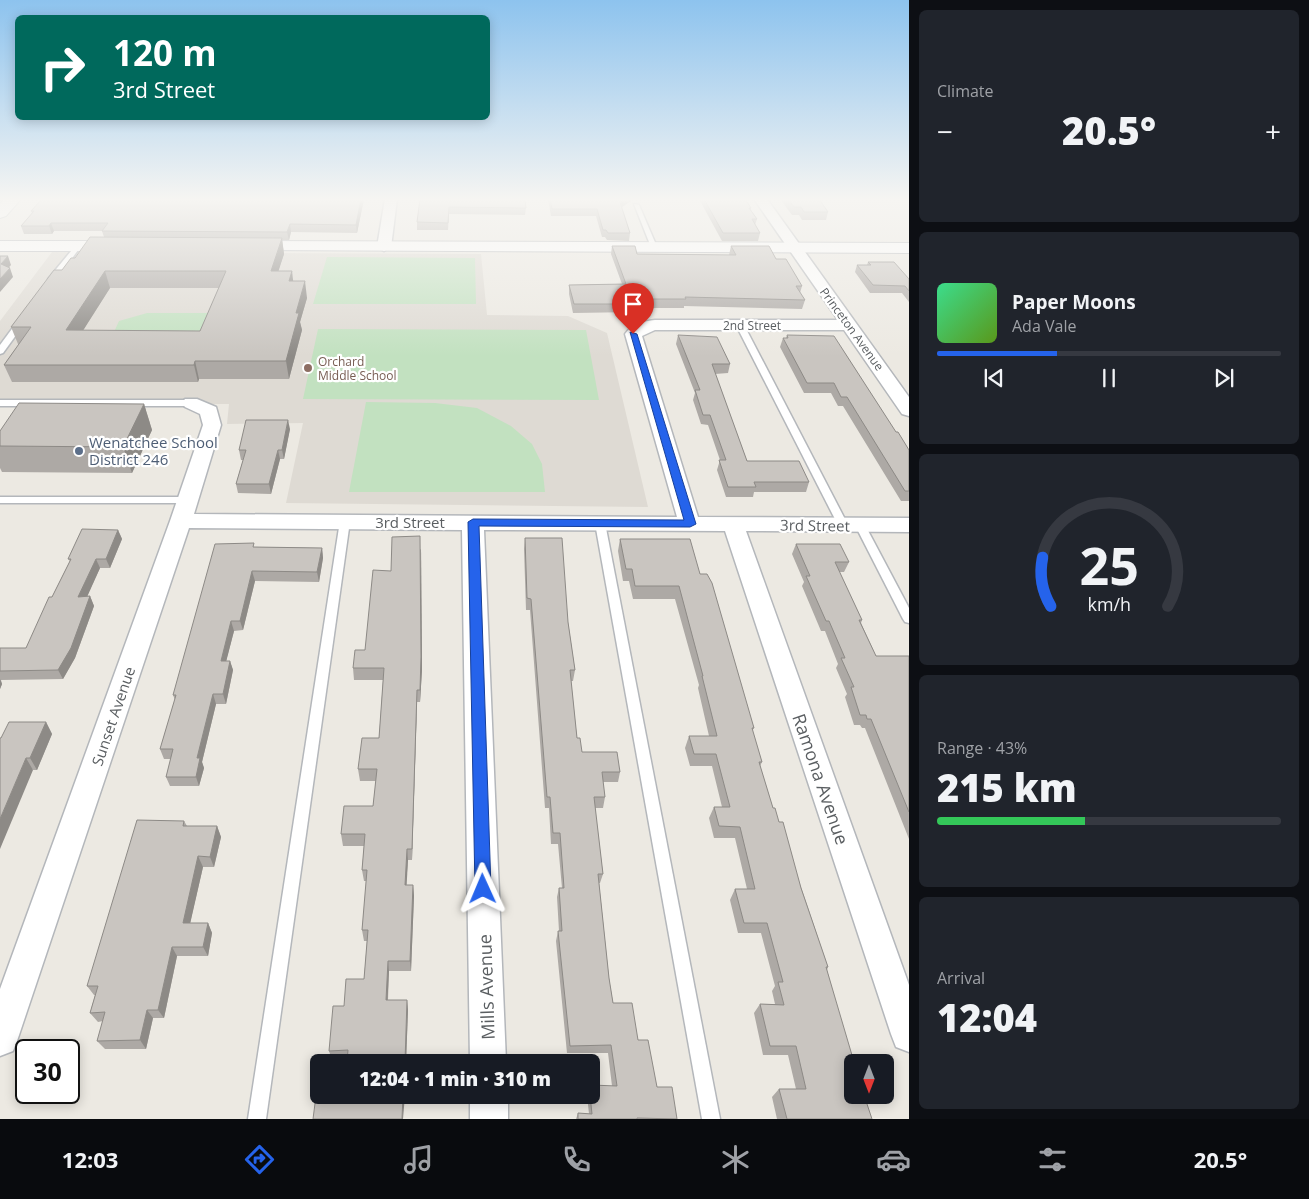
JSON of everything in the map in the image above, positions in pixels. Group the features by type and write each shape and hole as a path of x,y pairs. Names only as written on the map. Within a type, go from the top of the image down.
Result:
{"street":[{"name":"Princeton Avenue","path":"797,251 909,410"},
{"name":"2nd Street","path":"690,524 633,338 636,331 655,325 850,325"},
{"name":"Sunset Avenue","path":"0,1038 185,510 212,425 209,411 191,403"},
{"name":"3rd Street","path":"185,510 346,521 909,525"},
{"name":"Mills Avenue","path":"473,522 488,1054"},
{"name":"Ramona Avenue","path":"732,524 909,1034"},
{"path":"489,1104 490,1119"}],"lane":[{"path":"44,291 74,251"},
{"path":"0,351 28,314"},
{"path":"740,325 851,525 909,619"},
{"path":"0,403 191,403"},
{"path":"0,500 185,510"},
{"path":"257,1119 346,521"},
{"path":"600,523 711,1119"}],"shaded area":[{"name":"Orchard Middle School","path":"52,252 481,254 487,315 568,316 607,333 648,507 286,503 303,423 227,424 229,404 0,404 0,321"}],"green space":[{"path":"327,257 475,258 476,304 313,304"},
{"path":"147,313 211,313 199,341 114,332 119,321"},
{"path":"318,329 586,330 599,400 303,399"},
{"path":"366,402 435,403 477,408 511,426 532,444 542,464 545,492 349,492"}],"building":[{"path":"80,251 278,251 271,271 292,271 289,281 305,281 296,313 299,313 286,361 195,361 194,365 4,365 31,327 11,327 54,270 62,270 71,258 75,258","holes":["105,271 226,271 200,331 66,330"]},
{"path":"614,251 636,251 637,254 736,255 734,251 772,251 776,259 786,259 802,286 796,286 805,300 685,297 686,299 635,299 636,304 574,304 569,285 626,284"},
{"path":"0,256 8,256 1,264 10,268 0,279"},
{"path":"868,262 894,262 909,279 909,291 905,286 873,285 857,265 871,265"},
{"path":"678,335 717,337 730,364 712,364 747,461 799,461 809,482 754,482 756,487 728,487 719,460 726,460 710,415 703,415 695,390 700,390"},
{"path":"787,335 834,336 909,450 909,491 905,491 847,397 841,397 834,383 807,383 783,338 788,338"},
{"path":"19,403 144,404 123,447 0,446 0,431"},
{"path":"246,420 288,420 282,450 278,450 269,484 236,484 246,450 239,450"},
{"path":"82,529 118,530 106,559 96,559 78,597 90,596 71,648 58,670 0,671 0,648 26,648 49,597 52,597 71,559 68,559"},
{"path":"420,536 420,690 417,690 412,849 407,849 405,885 413,885 410,961 388,961 386,1000 407,1000 405,1054 348,1054 348,1050 329,1051 333,1006 344,1006 346,979 364,979 368,930 362,930 367,870 362,870 365,834 341,834 344,806 373,806 377,769 358,769 362,738 379,738 384,668 353,668 355,650 365,650 373,570 391,571 392,537"},
{"path":"525,538 562,538 568,622 575,670 570,670 577,738 580,738 582,752 617,752 620,772 602,772 605,797 594,797 603,874 598,874 613,1003 632,1003 638,1040 648,1040 657,1087 672,1087 677,1119 578,1119 578,1113 592,1114 591,1104 600,1104 600,1085 617,1086 611,1045 570,1046 558,931 562,931 559,888 564,888 560,833 553,833 550,797 547,797 531,599 527,598"},
{"path":"620,539 690,539 700,574 707,574 712,583 754,728 752,728 762,762 759,762 773,808 775,808 779,822 783,822 801,888 828,967 826,967 852,1054 844,1054 844,1104 867,1104 872,1119 787,1119 779,1089 806,1089 796,1046 770,1046 760,1004 784,1005 778,982 783,982 767,923 744,923 735,889 755,889 740,827 719,826 714,807 730,807 716,754 694,754 689,736 717,736 679,586 635,586 632,569 626,569"},
{"path":"254,543 253,547 322,548 317,572 252,571 240,621 231,621 221,661 230,661 223,694 213,694 197,758 200,758 196,777 166,777 173,749 160,749 215,544"},
{"path":"796,544 840,544 849,562 835,562 862,620 859,620 876,656 909,656 909,812 871,719 867,719 866,715 860,715 851,687 854,687 841,658 845,658 806,576 810,576"},
{"path":"9,722 46,722 30,758 26,758 0,819 0,738"},
{"path":"137,820 184,821 183,826 217,826 210,857 198,856 183,923 208,923 203,947 172,947 158,1010 147,1010 140,1040 97,1041 105,1012 90,1013 98,986 87,986"},
{"path":"315,1104 403,1104 402,1119 313,1119"}],"place":[{"name":"Orchard Middle School","path":"308,368"},
{"name":"Wenatchee School District 246","path":"79,451"}],"route":[{"path":"483,889 473,522 690,524 633,334"}]}
